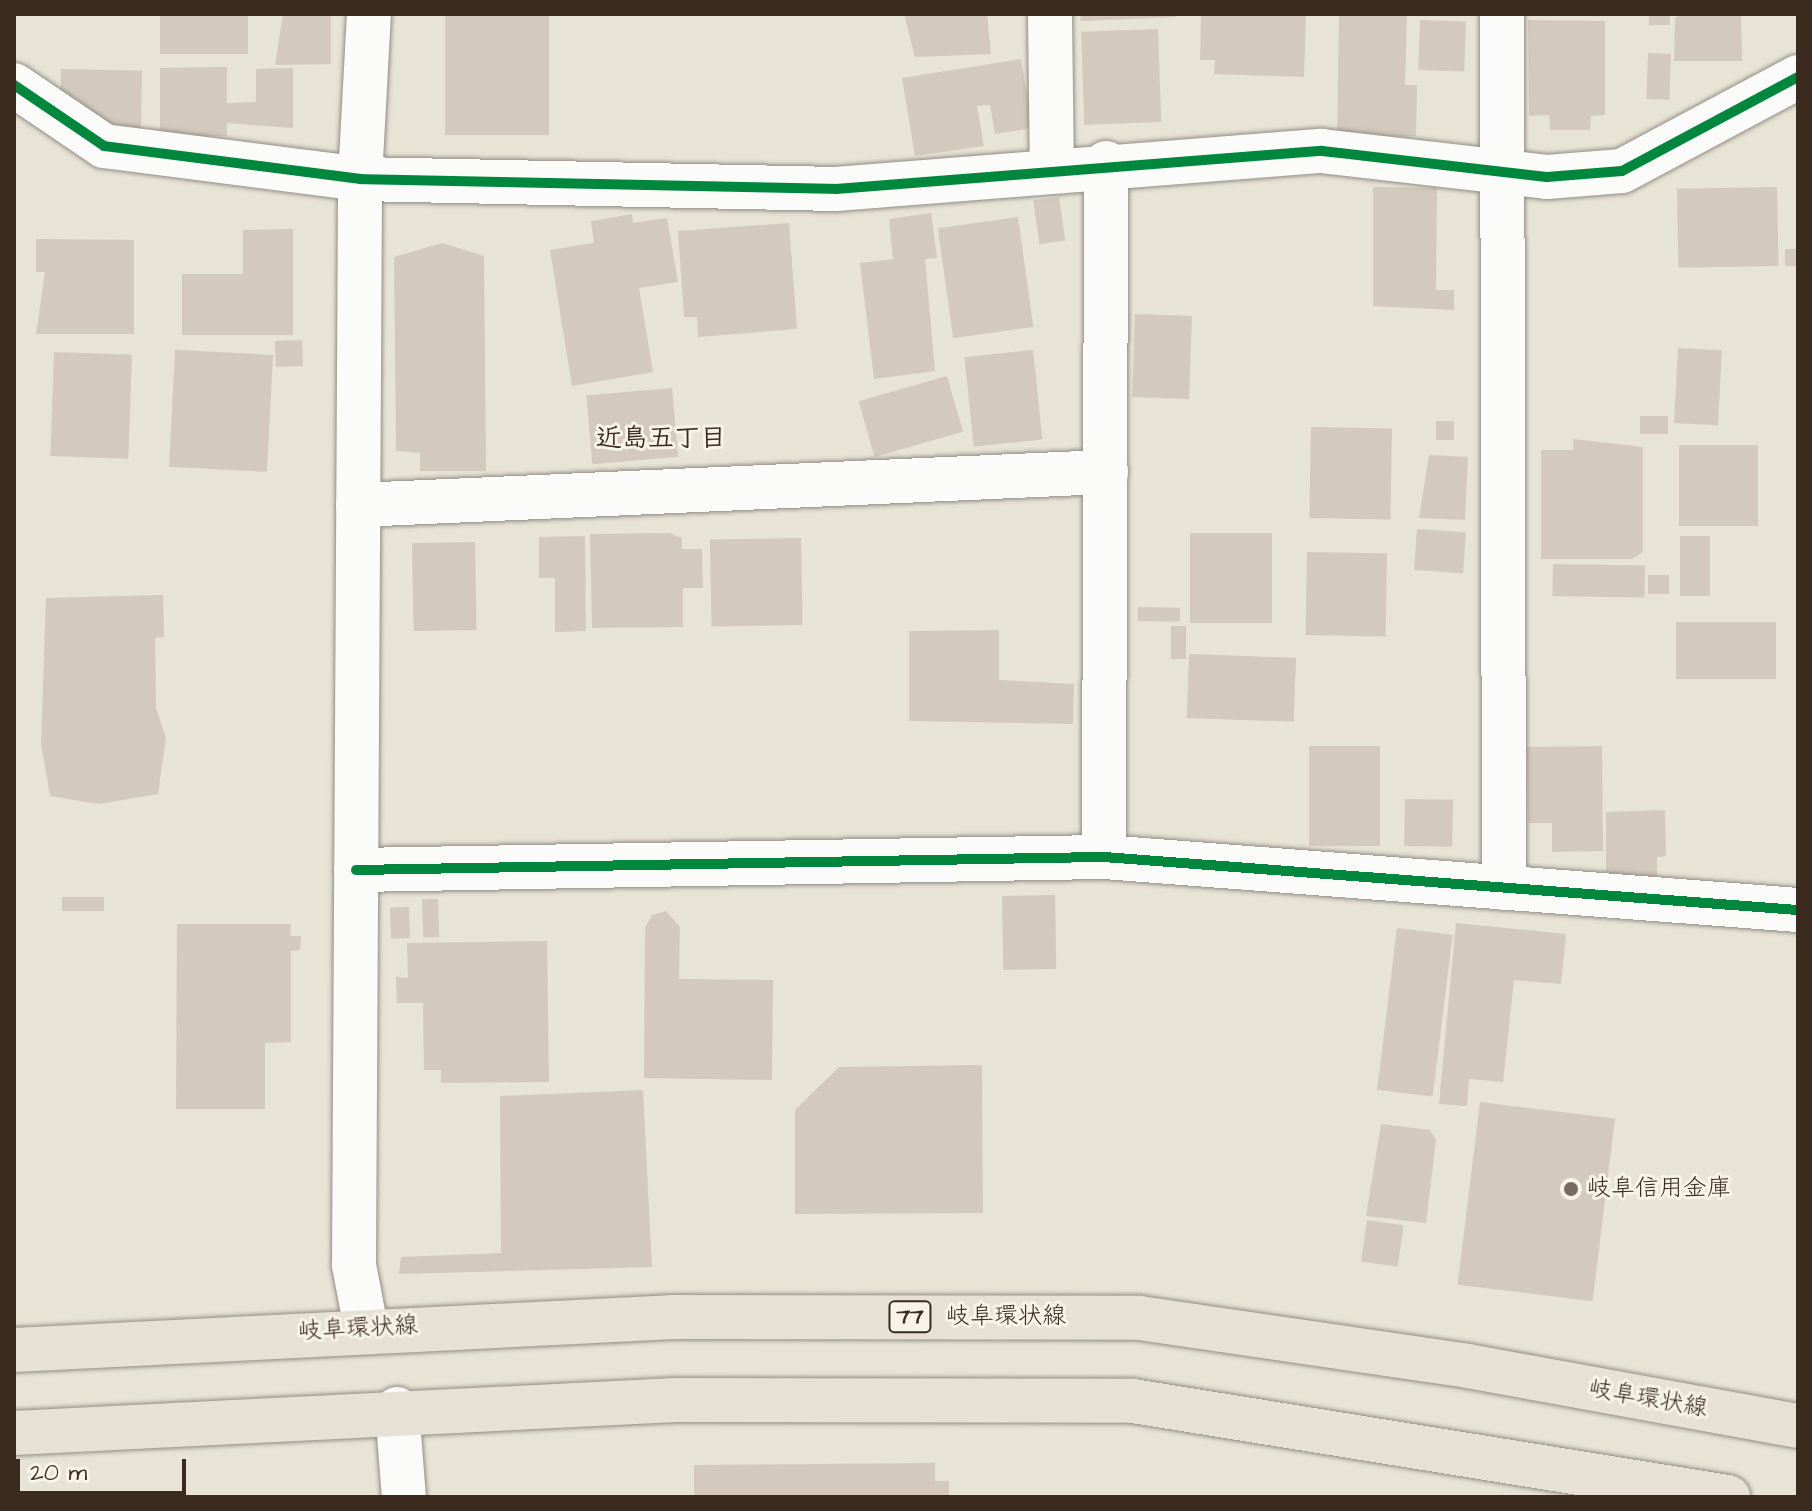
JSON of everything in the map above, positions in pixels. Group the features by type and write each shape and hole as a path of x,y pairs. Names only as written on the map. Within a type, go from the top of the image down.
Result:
{"main road":[{"name":"岐阜環状線","path":"14,1350 366,1328 674,1317 1139,1318 1468,1366 1798,1426"},
{"path":"14,1433 397,1409 675,1400 1133,1401 1728,1497"}],"street":[{"path":"366,1328 354,1265 360,179 369,14"},
{"path":"1050,14 1052,169"},
{"path":"1502,14 1504,888"},
{"path":"14,85 104,146 360,179 836,189 1106,163 1322,151 1547,177 1622,171 1798,77"},
{"path":"1104,857 1106,163"},
{"path":"358,505 1106,472"},
{"path":"356,870 1104,857 1798,910"},
{"path":"397,1409 404,1497"}],"building":[{"path":"160,14 248,14 248,54 160,54"},
{"path":"283,14 331,14 331,64 275,65"},
{"path":"445,14 549,14 549,135 445,135"},
{"path":"904,14 987,14 991,54 915,57"},
{"path":"1080,14 1175,14 1176,17 1081,21"},
{"path":"1201,14 1306,14 1304,77 1214,74 1215,60 1200,60"},
{"path":"1339,14 1407,14 1405,85 1417,85 1416,136 1337,137"},
{"path":"1649,14 1670,14 1670,25 1649,25"},
{"path":"1682,14 1741,14 1742,61 1674,61 1675,18"},
{"path":"1420,20 1466,22 1464,72 1418,70"},
{"path":"1528,20 1605,21 1605,115 1591,116 1590,130 1550,130 1549,115 1529,116"},
{"path":"1158,29 1161,122 1084,125 1081,32"},
{"path":"1648,53 1671,54 1669,100 1646,99"},
{"path":"1021,59 1033,128 995,134 990,105 977,106 984,146 915,156 902,78"},
{"path":"227,67 227,103 256,102 256,69 293,68 293,128 227,123 227,136 160,136 160,68"},
{"path":"61,69 142,70 141,136 60,135"},
{"path":"1373,187 1437,188 1436,290 1454,290 1454,310 1373,306"},
{"path":"1777,187 1778,266 1678,268 1677,189"},
{"path":"1059,197 1065,241 1039,244 1033,201"},
{"path":"931,213 937,258 925,259 935,371 874,379 860,263 893,259 889,219"},
{"path":"632,214 633,223 667,218 678,282 639,288 653,372 572,386 550,250 594,243 591,221"},
{"path":"1018,217 1033,327 953,338 938,228"},
{"path":"789,223 797,329 698,337 697,317 684,317 678,231"},
{"path":"293,229 293,335 182,335 182,274 243,274 243,230"},
{"path":"36,239 134,240 134,334 36,334 45,272 36,272"},
{"path":"442,243 484,256 486,471 420,471 420,453 396,451 394,257"},
{"path":"1785,249 1798,249 1798,266 1785,266"},
{"path":"1135,314 1192,316 1189,399 1132,397"},
{"path":"302,340 303,366 276,367 275,341"},
{"path":"1678,348 1722,350 1718,425 1674,423"},
{"path":"175,350 273,355 267,472 169,467"},
{"path":"1033,350 1042,440 974,447 964,357"},
{"path":"54,352 132,355 128,459 50,456"},
{"path":"947,376 963,432 875,457 859,401"},
{"path":"672,388 678,457 592,464 586,395"},
{"path":"1640,416 1668,416 1668,434 1640,434"},
{"path":"1436,421 1454,421 1454,440 1436,440"},
{"path":"1311,427 1392,428 1390,519 1309,518"},
{"path":"1573,439 1643,447 1643,552 1632,559 1541,559 1541,450 1573,450"},
{"path":"1679,445 1758,445 1758,526 1679,526"},
{"path":"1429,455 1468,457 1465,520 1419,518"},
{"path":"1417,529 1466,532 1463,573 1414,570"},
{"path":"669,533 682,538 682,549 702,549 703,588 683,588 683,627 592,628 590,534"},
{"path":"1190,533 1272,533 1272,623 1190,623"},
{"path":"585,536 586,631 555,632 555,578 539,578 539,537"},
{"path":"1680,536 1710,536 1710,596 1680,596"},
{"path":"801,538 803,625 712,627 710,540"},
{"path":"475,542 477,630 414,631 412,543"},
{"path":"1307,552 1387,553 1386,636 1306,635"},
{"path":"1553,564 1645,566 1644,598 1552,596"},
{"path":"1648,575 1669,575 1669,594 1648,594"},
{"path":"163,595 164,637 155,638 156,708 166,738 158,794 99,804 50,796 41,743 46,598"},
{"path":"1138,607 1180,608 1180,622 1138,621"},
{"path":"1676,622 1776,622 1776,679 1676,679"},
{"path":"1171,626 1186,626 1186,659 1171,659"},
{"path":"999,630 999,680 1074,684 1073,724 909,721 909,631"},
{"path":"1189,654 1296,658 1294,722 1187,718"},
{"path":"1309,746 1380,746 1380,846 1309,846"},
{"path":"1602,746 1603,851 1552,852 1552,823 1528,823 1527,747"},
{"path":"1405,799 1453,800 1452,847 1404,846"},
{"path":"1665,810 1666,856 1657,857 1657,878 1606,879 1606,812"},
{"path":"1055,895 1056,969 1003,970 1002,896"},
{"path":"62,897 104,897 104,911 62,911"},
{"path":"438,899 439,937 423,938 422,900"},
{"path":"409,907 410,938 391,939 390,908"},
{"path":"666,911 680,927 679,979 773,980 772,1080 644,1078 645,928 652,915"},
{"path":"1456,923 1566,934 1561,984 1514,980 1503,1082 1469,1079 1467,1106 1439,1104"},
{"path":"177,924 291,924 290,936 301,936 300,950 291,951 291,1042 265,1043 265,1109 176,1109"},
{"path":"1397,928 1453,935 1433,1097 1377,1090"},
{"path":"547,941 549,1082 441,1083 441,1070 424,1070 423,1003 397,1003 396,977 408,978 407,943"},
{"path":"982,1065 983,1213 795,1214 795,1110 839,1067"},
{"path":"643,1090 652,1267 399,1274 401,1257 501,1253 500,1096"},
{"path":"1480,1102 1615,1119 1593,1301 1458,1285"},
{"path":"1381,1124 1430,1130 1436,1140 1426,1223 1366,1216"},
{"path":"1367,1220 1404,1225 1398,1267 1361,1262"},
{"path":"935,1463 935,1481 949,1481 949,1497 694,1497 694,1465"}],"cycle path":[{"path":"14,85 104,146 360,179 836,189 1322,151 1547,177 1622,171 1798,77"},
{"path":"356,870 1104,857 1798,910"}],"place":[{"name":"岐阜信用金庫","path":"1571,1189"}],"district":[{"name":"近島五丁目","path":"661,439"}]}
